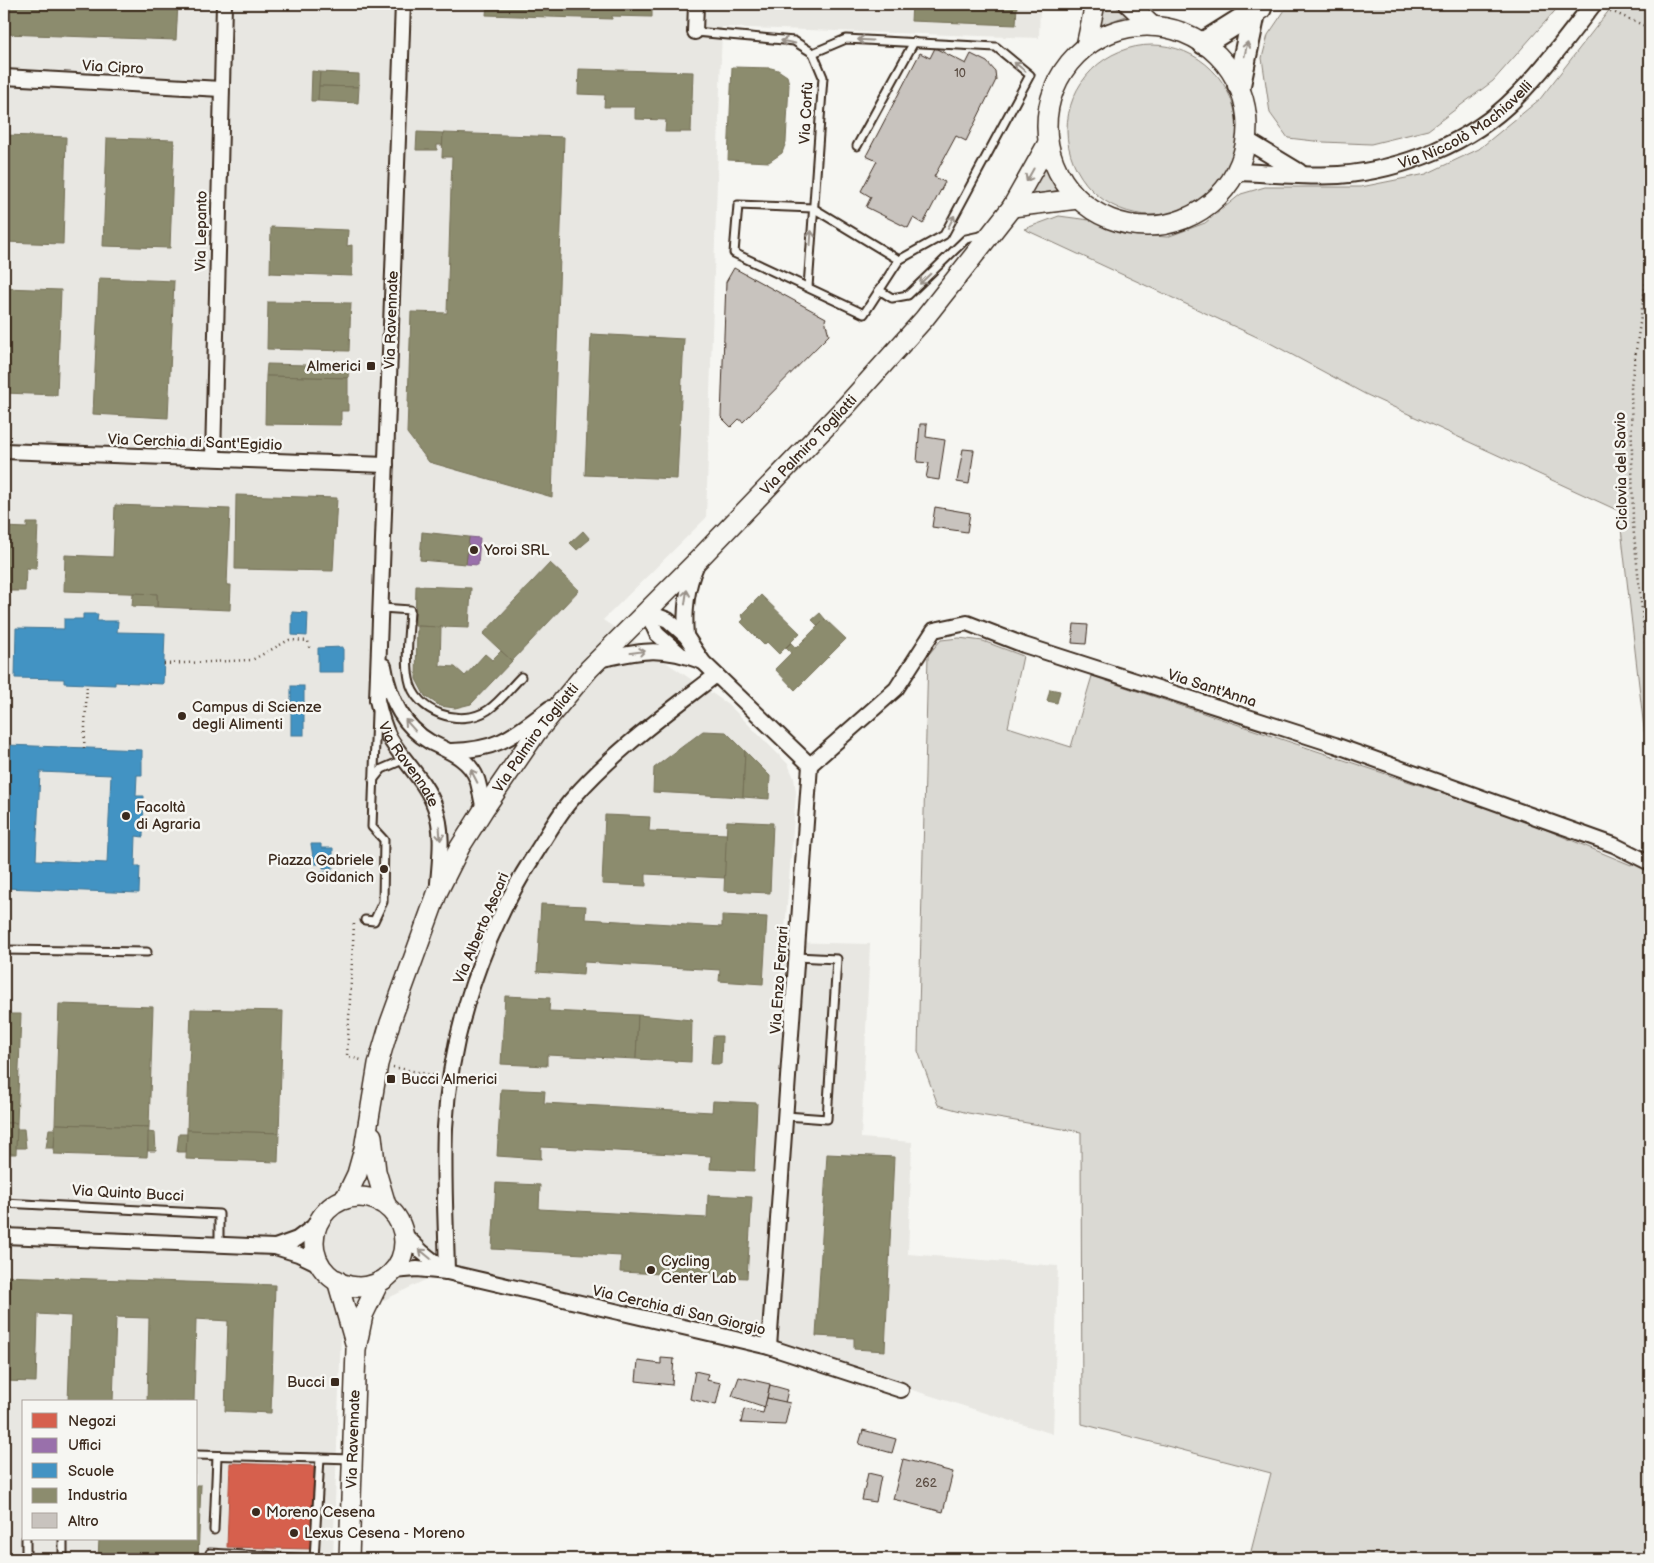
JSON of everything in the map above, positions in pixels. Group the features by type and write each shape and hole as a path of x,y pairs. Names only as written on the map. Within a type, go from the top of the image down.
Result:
{"highway":[{"path":"1204,43 1259,8"},
{"path":"1239,85 1259,8"}],"main road":[{"path":"1086,46 1095,4"},
{"path":"1129,4 1152,26"},
{"path":"1152,26 1178,30 1204,43 1224,62 1239,85 1246,108 1246,140 1236,172 1226,188 1212,202 1186,218 1155,226 1132,225 1111,219 1094,211 1078,199 1058,172 1048,143 1047,117 1053,91 1069,62 1086,46 1116,31 1152,26"},
{"name":"Via Palmiro Togliatti","path":"484,809 536,733 593,664 698,560 846,406 924,320 1012,207 1048,143"},
{"path":"1012,207 1078,199"},
{"name":"Via Ravennate","path":"345,1199 357,1174 370,1119 378,1064 390,1024 438,892 460,847 484,809"},
{"name":"Via Ravennate","path":"370,1119 376,1171 386,1205"},
{"path":"359,1196 373,1199 386,1205 394,1213 404,1234 401,1260 386,1276 358,1287 337,1280 321,1265 314,1246 318,1224 329,1209 345,1199 359,1196"},
{"name":"Via Ravennate","path":"349,1559 356,1349 363,1316 386,1276"},
{"name":"Via Ravennate","path":"337,1280 356,1349"}],"street":[{"name":"Via Lepanto","path":"213,458 220,89 224,4"},
{"name":"Via Ravennate","path":"404,4 378,700 382,722 390,738 427,790 439,824 441,850 438,892"},
{"path":"695,32 696,4"},
{"name":"Via Niccolò Machiavelli","path":"1236,172 1337,175 1380,170 1436,151 1484,125 1516,98 1593,4"},
{"name":"Via Cipro","path":"4,77 220,89"},
{"path":"1246,140 1300,174"},
{"name":"Via Cerchia di Sant'Egidio","path":"4,452 386,465"},
{"path":"686,636 686,599 689,582 698,560"},
{"path":"647,612 668,620 686,636 702,662 810,765"},
{"path":"647,612 657,634 679,653"},
{"name":"Via Sant'Anna","path":"810,765 896,689 934,630 966,623 1024,645 1344,749 1614,845 1650,864"},
{"name":"Via Ravennate","path":"380,636 388,688 400,713 414,730 431,742 451,750 468,765 477,778 484,809"},
{"path":"593,664 652,650 679,653 702,662"},
{"name":"Via Palmiro Togliatti","path":"511,738 550,708 593,664"},
{"name":"Via Alberto Ascari","path":"447,1272 444,1191 445,1127 454,1047 476,976 519,879 572,799 629,742 716,676"},
{"name":"Via Ravennate","path":"451,750 489,748 511,738"},
{"name":"Via Enzo Ferrari","path":"769,1347 810,765"},
{"path":"275,1247 296,1239 318,1224"},
{"name":"Via Cerchia di San Giorgio","path":"404,1234 422,1252 447,1272"},
{"path":"4,1236 275,1247 298,1254 321,1265"},
{"name":"Via Cerchia di San Giorgio","path":"386,1276 417,1269 447,1272 769,1347 901,1390"}],"lane":[{"path":"695,32 794,41 813,54 846,39 996,47 1030,75 944,235 899,260 864,314 734,253 738,205 813,208 899,260"},
{"path":"857,146 914,42"},
{"name":"Via Corfù","path":"808,287 822,77 813,54"},
{"path":"879,290 892,298 908,295 966,239 992,233"},
{"path":"382,608 410,610 409,679 416,697 433,711 454,718 473,717 489,710 520,677"},
{"path":"365,920 374,921 383,902 384,840 372,827 378,700"},
{"path":"373,780 382,769 405,759"},
{"path":"4,950 147,952"},
{"path":"786,1116 828,1119 837,960 796,957"},
{"name":"Via Quinto Bucci","path":"4,1203 219,1214 219,1245"},
{"path":"198,1455 352,1459"},
{"path":"214,1530 216,1456"},
{"path":"210,1553 314,1559 320,1458"},
{"path":"26,1540 26,1559"},
{"path":"63,1540 63,1559"}],"path":[{"path":"1593,4 1650,28"},
{"name":"Ciclovia del Savio","path":"1650,254 1631,385 1633,525 1650,688"},
{"path":"164,664 252,660 289,640 308,641 310,652"},
{"path":"84,748 87,684"},
{"path":"365,920 354,920 347,1056 451,1079"}],"shaded area":[{"path":"4,4 1040,4 1039,38 722,27 706,518 603,620 728,704 788,764 794,778 796,793 784,942 870,944 861,1138 912,1142 908,1254 1058,1266 1053,1434 798,1354 701,1319 476,1272 450,1270 356,1314 341,1334 333,1559 4,1559"},
{"path":"1101,4 1113,4 1126,16 1095,27"},
{"path":"1289,4 1561,4 1493,81 1428,130 1371,144 1288,138 1270,113 1262,58 1268,35"},
{"path":"1614,4 1650,4 1650,781 1619,511 1365,394 1270,343 1024,229 1059,216 1089,220 1123,234 1167,237 1205,223 1241,194 1265,187 1361,187 1426,174 1479,149 1540,99"},
{"path":"1160,45 1185,51 1206,64 1218,76 1234,105 1237,130 1236,147 1231,163 1218,184 1206,196 1177,212 1144,215 1119,209 1098,196 1086,184 1070,155 1067,122 1073,97 1086,76 1098,64 1127,48"},
{"path":"1047,163 1062,190 1030,195"},
{"path":"959,638 983,641 1023,656 1008,727 1071,747 1092,676 1518,818 1631,865 1650,848 1650,1559 1249,1559 1271,1473 1082,1424 1081,1132 968,1113 938,1105 918,1051 928,655 941,640"}],"building: Negozi":[{"path":"230,1463 314,1466 311,1549 227,1547"}],"building: Uffici":[{"path":"469,537 480,538 478,565 466,564"}],"building: Scuole":[{"path":"292,612 308,613 307,636 292,635"},
{"path":"83,614 98,614 97,621 118,621 117,632 165,633 163,684 115,682 115,685 87,684 64,683 64,679 15,678 16,628 64,629 64,619 83,619"},
{"path":"343,647 343,672 318,672 318,648"},
{"path":"291,686 304,686 304,735 291,735"},
{"name":"Facoltà di Agraria","path":"7,745 142,750 142,775 137,775 136,796 144,796 143,837 136,836 135,866 140,866 139,893 4,888","holes":["40,772 111,775 107,863 36,860"]},
{"path":"311,844 321,844 321,848 333,848 333,868 323,868 323,864 314,864"},
{"path":"321,872 332,872 332,879 322,879"}],"building: Industria":[{"path":"4,4 178,4 176,40 4,34"},
{"path":"487,4 652,4 652,17 612,16 612,19 486,15"},
{"path":"912,4 1017,4 1016,25 911,21"},
{"path":"732,67 771,68 787,76 789,84 786,142 782,153 769,162 728,160"},
{"path":"579,69 693,72 691,132 665,132 666,120 635,119 635,107 604,107 605,95 578,94"},
{"path":"312,71 320,72 318,101 311,101"},
{"path":"320,72 359,74 359,87 319,86"},
{"path":"319,86 359,87 358,103 318,101"},
{"path":"417,132 443,133 443,145 437,145 437,150 416,150"},
{"path":"443,133 564,137 552,497 429,462 407,433 411,312 447,313 452,157 442,157"},
{"path":"4,135 66,137 63,244 4,242"},
{"path":"107,138 174,140 170,248 103,246"},
{"path":"271,227 348,230 347,246 352,245 352,276 270,273"},
{"path":"99,278 174,281 168,418 93,414"},
{"path":"4,288 61,290 57,395 4,393"},
{"path":"268,302 351,303 349,351 267,349"},
{"path":"591,334 684,339 677,479 585,475"},
{"path":"267,364 349,366 348,378 266,376"},
{"path":"266,376 348,378 348,411 341,411 341,425 265,424"},
{"path":"236,495 337,498 333,571 235,569"},
{"path":"115,505 230,509 227,585 231,585 230,610 157,607 157,594 64,591 65,555 113,557"},
{"path":"27,523 38,523 36,569 26,568 25,591 4,591 4,527 27,528"},
{"path":"583,531 590,539 577,550 570,543"},
{"path":"422,532 469,537 466,564 420,560"},
{"path":"550,563 579,590 512,661 483,634"},
{"path":"416,586 471,588 469,628 415,626"},
{"path":"133,593 157,594 157,607 132,606"},
{"path":"761,595 800,633 779,654 767,642 764,645 741,622 744,619 741,615"},
{"path":"820,613 825,619 818,626 812,620"},
{"path":"825,619 846,639 795,690 775,669 791,653 786,648 791,643 796,648"},
{"path":"417,626 441,627 440,666 455,667 465,676 485,654 492,660 501,651 512,661 471,704 455,708 440,706 425,696 416,679"},
{"path":"1050,689 1060,691 1057,703 1047,701"},
{"path":"703,731 726,732 745,751 743,797 653,792 654,768"},
{"path":"745,751 770,776 769,799 743,797"},
{"path":"605,815 650,817 649,831 727,834 725,878 646,874 646,886 602,884"},
{"path":"727,821 773,823 770,893 724,891"},
{"path":"541,904 586,906 585,919 722,927 722,915 767,917 763,984 719,981 720,970 584,962 583,975 537,972"},
{"path":"505,996 550,998 549,1011 638,1015 636,1059 547,1055 547,1066 501,1064"},
{"path":"59,1004 153,1007 149,1127 55,1124"},
{"path":"191,1009 283,1011 279,1133 187,1130"},
{"path":"4,1014 21,1014 17,1123 4,1123"},
{"path":"638,1015 692,1020 691,1062 636,1059"},
{"path":"713,1036 722,1036 721,1064 711,1064"},
{"path":"501,1089 545,1091 544,1103 712,1112 713,1101 757,1103 754,1171 710,1169 711,1156 541,1147 541,1159 497,1156"},
{"path":"4,1123 17,1123 16,1154 4,1154"},
{"path":"55,1124 149,1127 147,1157 54,1154"},
{"path":"17,1129 24,1129 26,1148 16,1148"},
{"path":"49,1129 55,1129 54,1148 46,1148"},
{"path":"187,1130 279,1133 278,1162 186,1159"},
{"path":"148,1132 155,1133 156,1151 148,1151"},
{"path":"179,1134 187,1134 186,1152 177,1152"},
{"path":"827,1154 894,1157 885,1351 854,1349 854,1338 816,1336"},
{"path":"496,1183 540,1185 539,1209 707,1218 708,1195 752,1197 747,1278 620,1272 621,1256 492,1249"},
{"path":"4,1276 275,1285 271,1413 225,1411 228,1321 196,1319 194,1400 147,1400 149,1318 116,1317 113,1400 68,1400 71,1316 38,1314 36,1382 4,1381"},
{"path":"198,1485 201,1485 198,1559 98,1559 99,1540 198,1540"}],"building: Altro":[{"path":"935,48 966,64 971,54 987,62 995,71 996,80 966,141 956,136 934,177 945,182 923,224 913,218 908,228 866,207 871,197 861,191 877,161 866,156 920,53 930,58"},
{"path":"734,268 826,318 829,335 743,422 739,419 731,427 721,417 726,282"},
{"path":"920,424 927,424 926,437 945,440 939,480 926,478 929,463 917,462"},
{"path":"963,449 974,450 969,484 957,482"},
{"path":"935,507 970,513 967,532 932,527"},
{"path":"1074,624 1088,625 1086,644 1072,643"},
{"path":"661,1358 674,1359 672,1385 636,1381 638,1361 661,1364"},
{"path":"695,1371 708,1374 706,1380 721,1383 716,1405 690,1399"},
{"path":"739,1377 770,1384 765,1407 732,1396"},
{"path":"770,1385 788,1390 785,1403 767,1398"},
{"path":"767,1398 790,1403 785,1425 741,1423 744,1409 763,1413"},
{"path":"863,1430 896,1439 892,1453 859,1444"},
{"path":"903,1459 953,1472 943,1512 893,1499"},
{"path":"868,1473 881,1476 876,1502 862,1500"}],"place":[{"name":"Almerici","path":"371,366"},
{"name":"Yoroi SRL","path":"474,550"},
{"name":"Campus di Scienze degli Alimenti","path":"182,716"},
{"name":"Facoltà di Agraria","path":"126,816"},
{"name":"Piazza Gabriele Goidanich","path":"384,869"},
{"name":"Bucci Almerici","path":"391,1079"},
{"name":"Cycling Center Lab","path":"651,1270"},
{"name":"Bucci","path":"335,1382"},
{"name":"Moreno Cesena","path":"256,1512"},
{"name":"Lexus Cesena - Moreno","path":"294,1533"}]}
